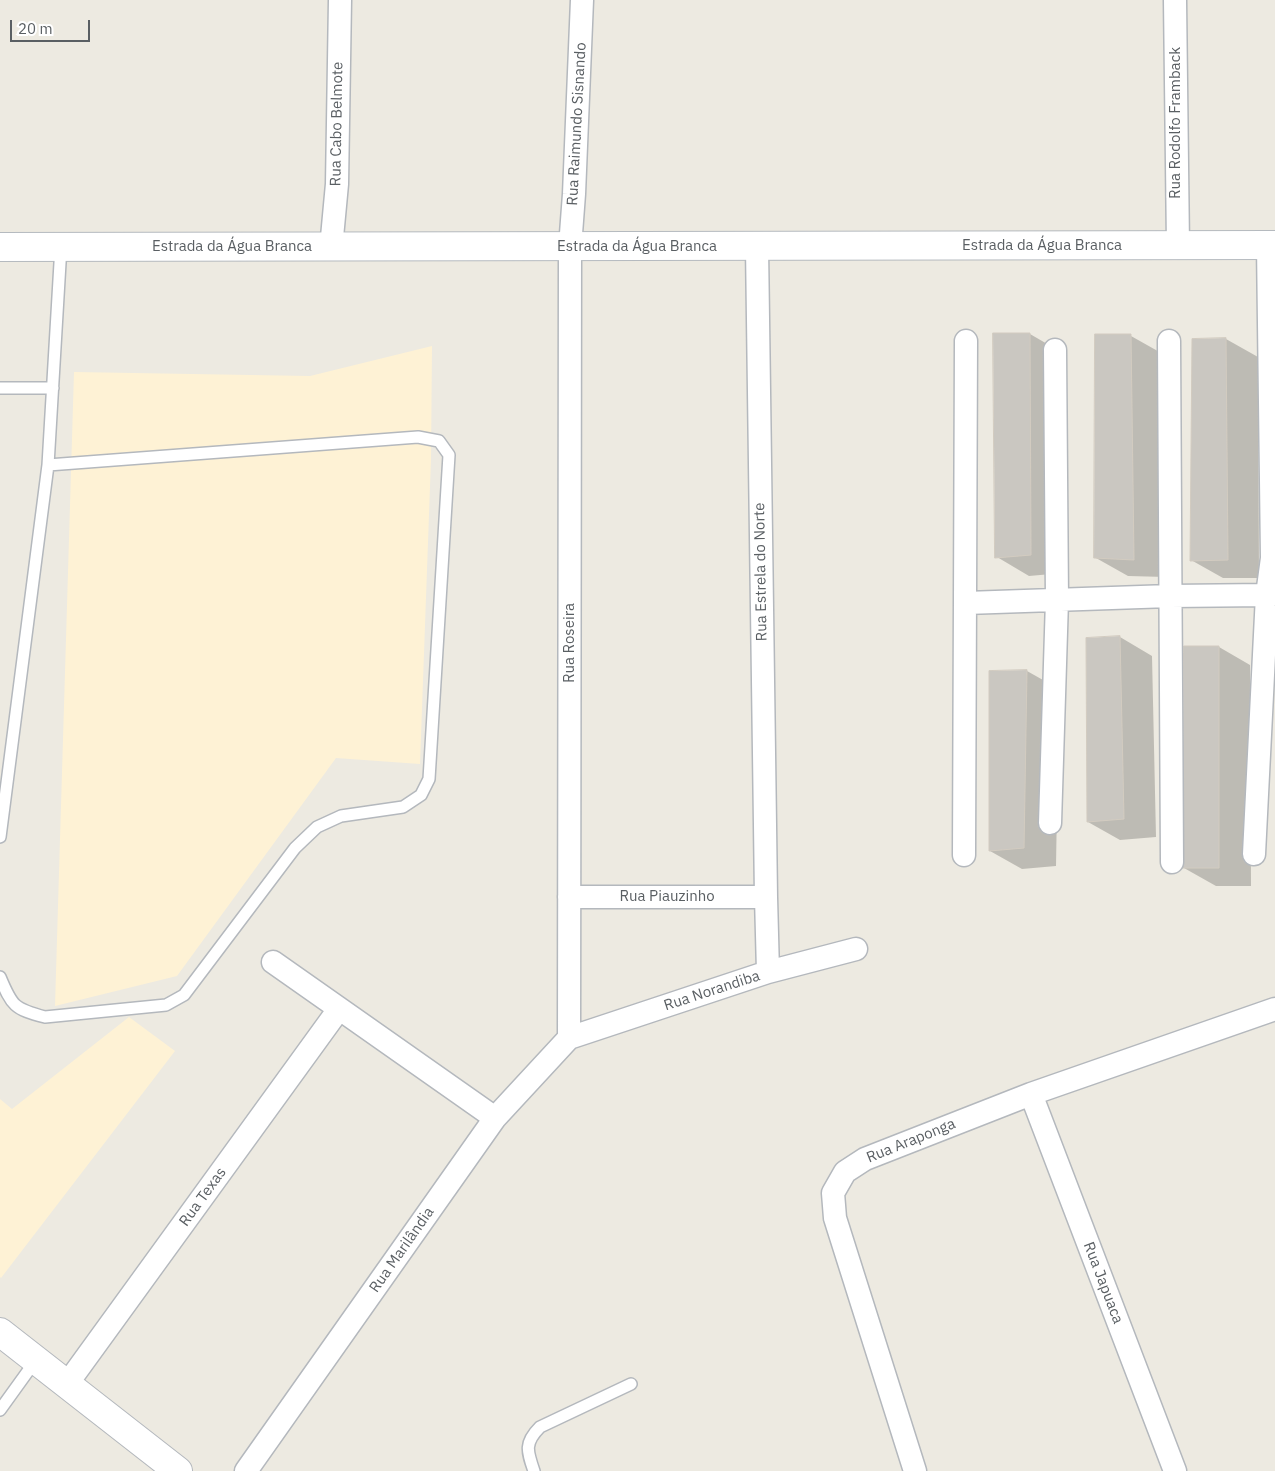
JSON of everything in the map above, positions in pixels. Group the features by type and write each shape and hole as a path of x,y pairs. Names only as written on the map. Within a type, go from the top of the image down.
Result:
{"main road":[{"name":"Estrada da Água Branca","path":"0,247 331,248 1272,245"},
{"path":"0,1332 178,1471"}],"street":[{"name":"Rua Cabo Belmote","path":"331,248 337,184 340,0"},
{"name":"Rua Raimundo Sisnando","path":"570,247 582,0"},
{"name":"Rua Rodolfo Framback","path":"1175,0 1178,246"},
{"path":"1254,854 1271,594 1272,245"},
{"name":"Rua Roseira","path":"569,1038 570,247"},
{"name":"Rua Estrela do Norte","path":"757,247 768,972"},
{"path":"1169,341 1172,862"},
{"path":"964,855 966,342"},
{"path":"1050,823 1057,600 1055,350"},
{"path":"966,603 1271,594"},
{"name":"Rua Piauzinho","path":"569,897 766,897"},
{"name":"Rua Norandiba","path":"569,1038 768,972 856,949"},
{"path":"273,962 495,1118"},
{"name":"Rua Texas","path":"67,1384 339,1009"},
{"name":"Rua Araponga","path":"915,1471 835,1218 833,1193 845,1172 865,1158 1031,1094 1273,1016"},
{"name":"Rua Marilândia","path":"246,1471 495,1118 569,1038"},
{"name":"Rua Japuaca","path":"1031,1094 1175,1471"}],"lane":[{"path":"0,837 48,464 61,246"},
{"path":"0,388 53,388"},
{"path":"0,977 10,1002 28,1013 45,1017 166,1005 184,995 296,848 317,826 341,816 403,807 421,795 429,778 450,455 439,441 418,437 48,464"},
{"path":"0,1410 36,1360"},
{"path":"534,1471 528,1450 530,1438 540,1427 631,1384"}],"shaded area":[{"path":"432,346 431,459 420,764 336,758 177,976 55,1006 74,372 310,376"},
{"path":"129,1017 175,1051 1,1278 0,1099 12,1109"}],"building":[{"path":"993,333 1030,333 1031,555 995,558"},
{"path":"1095,334 1131,334 1134,560 1094,558"},
{"path":"1226,338 1228,560 1190,561 1192,339"},
{"path":"1120,636 1124,819 1087,822 1086,638"},
{"path":"1184,646 1219,646 1219,868 1182,868"},
{"path":"1027,670 1024,848 989,851 989,671"}]}
